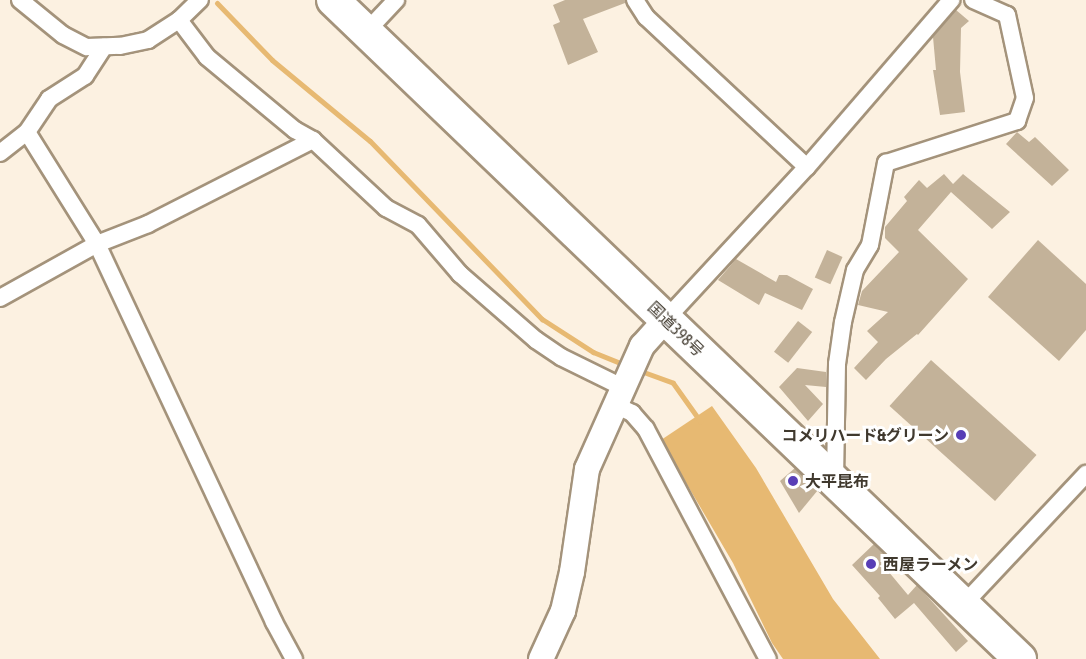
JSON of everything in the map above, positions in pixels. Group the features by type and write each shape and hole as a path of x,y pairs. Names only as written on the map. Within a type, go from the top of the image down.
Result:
{"highway":[{"name":"国道398号","path":"333,0 1020,659"}],"street":[{"path":"20,0 63,35 87,47 120,46 148,40 179,20 200,0"},
{"path":"366,32 396,0"},
{"path":"635,0 646,17 807,167"},
{"path":"541,659 552,638 567,592 587,469 642,345 807,167 951,0"},
{"path":"835,480 837,364 843,322 855,270 870,245 885,164 1017,121 1025,98 1007,15 973,0"},
{"path":"179,20 207,57 287,123 313,140 386,208 417,225 460,274 536,340 561,357 621,390 632,413 646,429 768,659"},
{"path":"0,153 27,132 49,99 85,76 104,46"},
{"path":"27,132 97,244 274,622 294,659"},
{"path":"0,298 97,244 148,224 313,140"},
{"path":"963,605 1086,474"}],"shaded area":[{"path":"712,406 756,468 833,599 880,659 783,659 772,643 733,563 661,440"}],"building":[{"path":"565,0 625,0 625,3 583,19 598,52 568,65 553,25 560,22 553,5"},
{"path":"956,10 969,21 961,28 960,72 965,112 940,115 933,70 936,70 933,37"},
{"path":"1017,132 1029,142 1035,137 1069,170 1052,186 1006,144"},
{"path":"944,174 953,184 963,174 1010,212 992,229 951,192 918,230 968,279 918,335 886,359 866,380 854,368 878,342 867,331 888,312 858,305 862,291 899,252 885,238 885,227 907,201 904,197 919,180 927,188"},
{"path":"1038,240 1086,284 1086,330 1059,361 988,297"},
{"path":"827,250 843,257 830,284 815,277"},
{"path":"736,259 776,282 779,275 787,275 813,289 802,310 765,293 759,305 718,280"},
{"path":"798,321 812,332 788,363 774,352"},
{"path":"931,360 1037,455 995,501 890,406"},
{"path":"797,368 826,372 826,387 805,385 823,404 808,421 779,387"},
{"path":"795,468 818,490 799,513 780,481"},
{"path":"874,544 890,559 883,565 908,595 917,585 968,641 956,652 914,603 895,619 878,598 880,596 852,565"}],"waterway":[{"path":"217,3 272,60 370,141 542,319 593,352 626,365"},
{"path":"638,370 673,383 700,421"}],"place":[{"name":"コメリハード&グリーン","path":"961,435"},
{"name":"大平昆布","path":"793,481"},
{"name":"西屋ラーメン","path":"871,564"}]}
